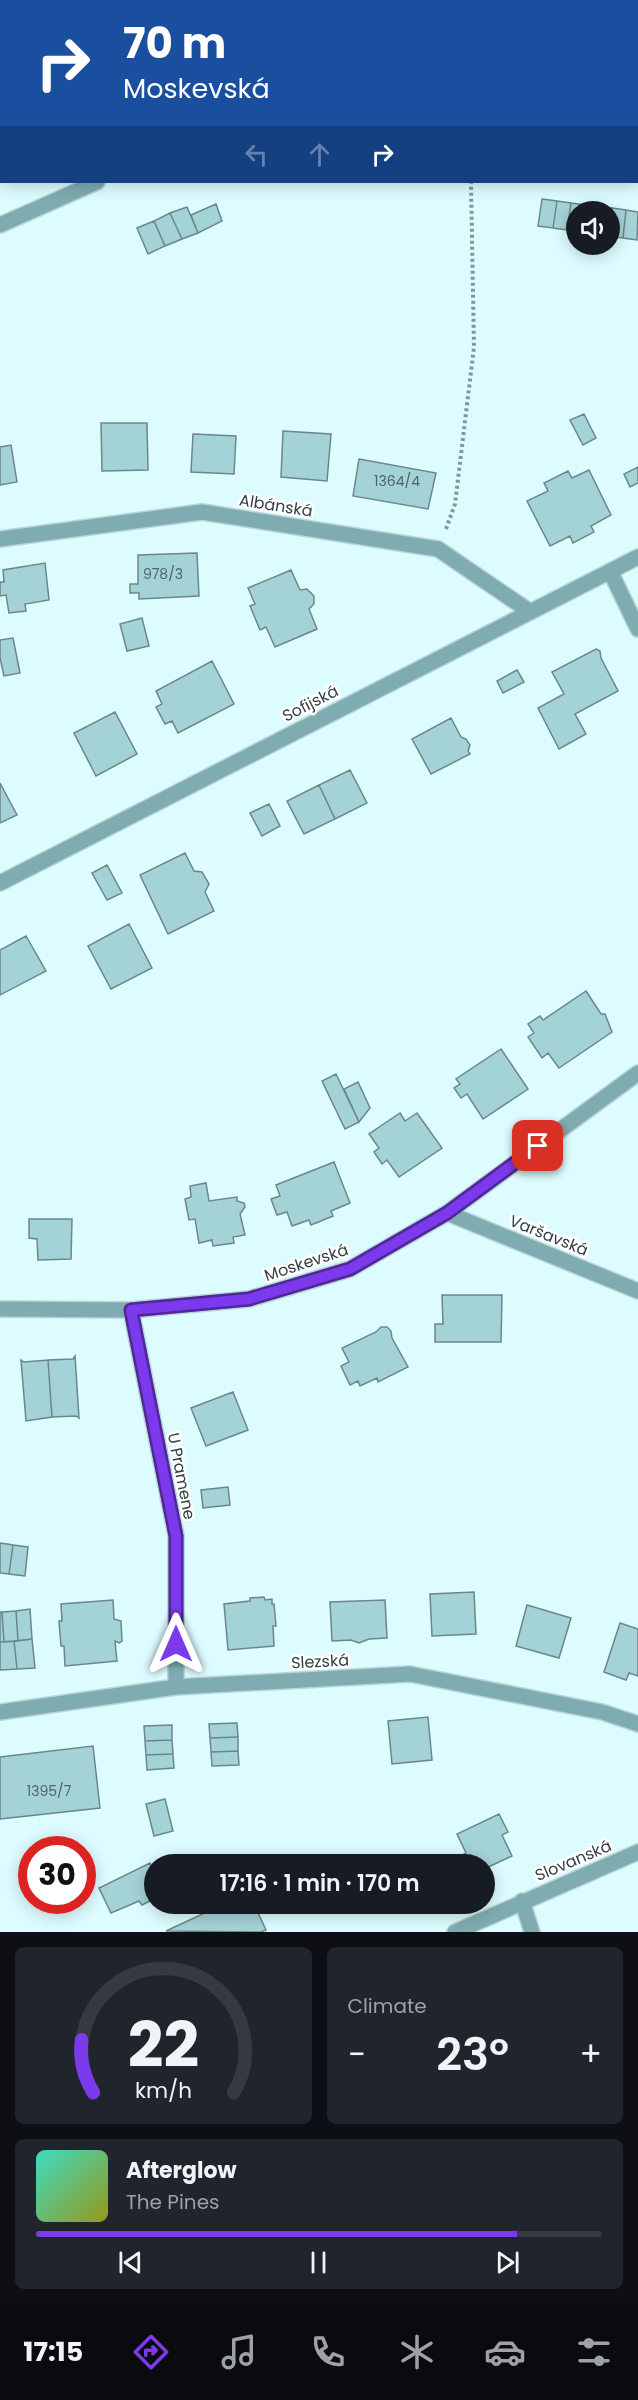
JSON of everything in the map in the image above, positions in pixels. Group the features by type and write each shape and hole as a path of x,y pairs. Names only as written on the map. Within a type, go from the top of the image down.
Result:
{"street":[{"path":"0,225 95,183"},
{"name":"Albánská","path":"0,539 202,512 438,549 529,611"},
{"name":"Sofijská","path":"0,883 638,557"},
{"path":"610,571 638,629"},
{"name":"Moskevská","path":"0,1309 131,1310 249,1299 350,1269 447,1213 638,1073"},
{"name":"Varšavská","path":"447,1213 638,1290"},
{"name":"U Pramene","path":"131,1310 176,1536 176,1687"},
{"name":"Slezská","path":"0,1712 176,1687 410,1674 602,1712 638,1724"},
{"name":"Slovanská","path":"455,1932 638,1852"},
{"name":"Slovanská","path":"522,1901 532,1932"}],"path":[{"path":"455,504 474,346 471,183"}],"building":[{"path":"542,199 557,201 553,228 538,226"},
{"path":"557,201 566,202 566,230 553,228"},
{"path":"216,204 222,221 198,233 191,215"},
{"path":"187,207 198,233 182,239 170,213"},
{"path":"620,209 626,210 623,238 620,238"},
{"path":"626,210 638,212 637,240 623,238"},
{"path":"170,213 182,239 165,246 154,221"},
{"path":"154,221 165,246 148,254 137,228"},
{"path":"584,414 596,438 583,445 570,420"},
{"path":"101,423 147,423 148,470 102,471"},
{"path":"283,431 331,434 327,481 281,477"},
{"path":"193,434 236,436 234,474 191,472"},
{"path":"11,445 17,482 0,485 0,447"},
{"path":"359,459 436,473 428,509 353,496"},
{"path":"638,467 638,483 630,487 624,474"},
{"path":"589,470 611,515 591,526 594,532 573,543 570,536 550,546 527,501 548,491 544,483 568,471 572,478"},
{"path":"197,553 199,596 139,599 139,593 130,593 130,584 138,584 138,555"},
{"path":"45,563 49,600 25,604 26,611 9,613 6,595 0,596 0,582 4,582 3,570"},
{"path":"291,570 300,590 307,589 314,596 314,604 309,609 317,629 275,647 266,627 260,630 250,606 255,604 248,588"},
{"path":"142,618 149,646 127,651 120,624"},
{"path":"13,638 20,673 4,676 0,658 0,640"},
{"path":"596,649 600,651 601,658 618,691 575,714 586,734 559,749 538,708 564,694 552,672"},
{"path":"212,661 234,704 178,733 172,721 165,724 156,707 162,704 156,691"},
{"path":"517,670 524,682 503,693 497,681"},
{"path":"115,712 137,754 96,776 74,733"},
{"path":"451,718 461,737 466,739 470,745 468,751 470,754 431,774 412,739"},
{"path":"350,770 367,803 335,819 319,785"},
{"path":"0,783 17,815 0,823"},
{"path":"319,785 335,819 304,834 287,801"},
{"path":"269,804 280,826 262,836 250,813"},
{"path":"185,853 194,871 202,872 209,884 205,892 214,911 168,934 140,875"},
{"path":"107,865 122,893 107,900 92,873"},
{"path":"129,924 152,968 111,989 88,946"},
{"path":"26,936 46,971 0,995 0,950"},
{"path":"586,991 601,1014 605,1014 612,1032 559,1068 548,1053 542,1058 528,1037 534,1033 528,1024 540,1016 543,1020"},
{"path":"501,1049 528,1089 483,1119 467,1094 461,1098 454,1088 460,1084 456,1079"},
{"path":"336,1074 359,1122 345,1129 322,1081"},
{"path":"358,1082 370,1108 359,1122 344,1089"},
{"path":"400,1113 405,1121 417,1113 442,1148 399,1177 387,1160 382,1164 374,1152 379,1148 369,1134"},
{"path":"334,1162 350,1203 331,1211 333,1216 311,1225 309,1220 292,1226 287,1212 277,1215 271,1199 280,1196 276,1185"},
{"path":"206,1183 209,1201 237,1197 237,1201 244,1203 245,1207 240,1214 245,1235 233,1237 234,1243 213,1246 212,1240 199,1243 195,1219 189,1220 185,1199 191,1197 190,1186"},
{"path":"29,1219 72,1219 71,1259 38,1260 37,1239 29,1238"},
{"path":"442,1295 502,1295 501,1342 435,1342 435,1324 443,1324"},
{"path":"381,1327 387,1327 391,1331 392,1338 408,1367 378,1382 377,1378 360,1386 358,1381 350,1385 341,1366 349,1362 342,1348 376,1332"},
{"path":"75,1356 79,1418 76,1416 52,1417 48,1360 73,1359"},
{"path":"21,1360 24,1362 48,1360 52,1417 26,1421"},
{"path":"233,1392 248,1430 206,1446 191,1408"},
{"path":"228,1487 230,1505 203,1508 201,1490"},
{"path":"0,1543 13,1545 9,1574 0,1573"},
{"path":"13,1545 28,1547 25,1576 9,1574"},
{"path":"474,1592 476,1634 432,1636 430,1594"},
{"path":"264,1597 265,1600 272,1599 272,1604 274,1604 276,1626 273,1626 274,1646 228,1650 224,1604"},
{"path":"113,1600 114,1619 121,1621 122,1641 119,1643 115,1641 117,1661 65,1666 59,1621 62,1621 61,1604"},
{"path":"385,1600 387,1638 369,1639 359,1643 351,1640 332,1641 330,1602"},
{"path":"527,1605 571,1618 559,1658 516,1646"},
{"path":"30,1609 32,1639 18,1641 16,1611"},
{"path":"16,1611 18,1641 4,1642 2,1612"},
{"path":"0,1612 2,1612 4,1642 0,1642"},
{"path":"620,1623 638,1629 638,1676 629,1673 626,1680 604,1672"},
{"path":"32,1639 35,1668 17,1669 14,1641"},
{"path":"14,1641 17,1669 0,1670 0,1642"},
{"path":"428,1717 432,1760 392,1764 388,1721"},
{"path":"237,1723 238,1737 210,1738 209,1724"},
{"path":"172,1725 172,1740 145,1741 144,1726"},
{"path":"238,1737 238,1751 211,1752 210,1738"},
{"path":"172,1740 173,1754 146,1755 145,1741"},
{"path":"93,1746 100,1808 0,1819 0,1757"},
{"path":"238,1751 239,1765 212,1766 211,1752"},
{"path":"173,1754 174,1768 147,1770 146,1755"},
{"path":"165,1799 173,1831 154,1836 146,1804"},
{"path":"499,1814 508,1832 502,1835 512,1856 495,1864 495,1854 464,1854 466,1853 457,1834"},
{"path":"144,1866 144,1904 142,1905 139,1901 111,1913 99,1888"},
{"path":"203,1914 259,1914 266,1930 261,1932 166,1931"}],"route":[{"path":"176,1644 176,1536 131,1310 249,1299 350,1269 447,1213 538,1146"}]}
